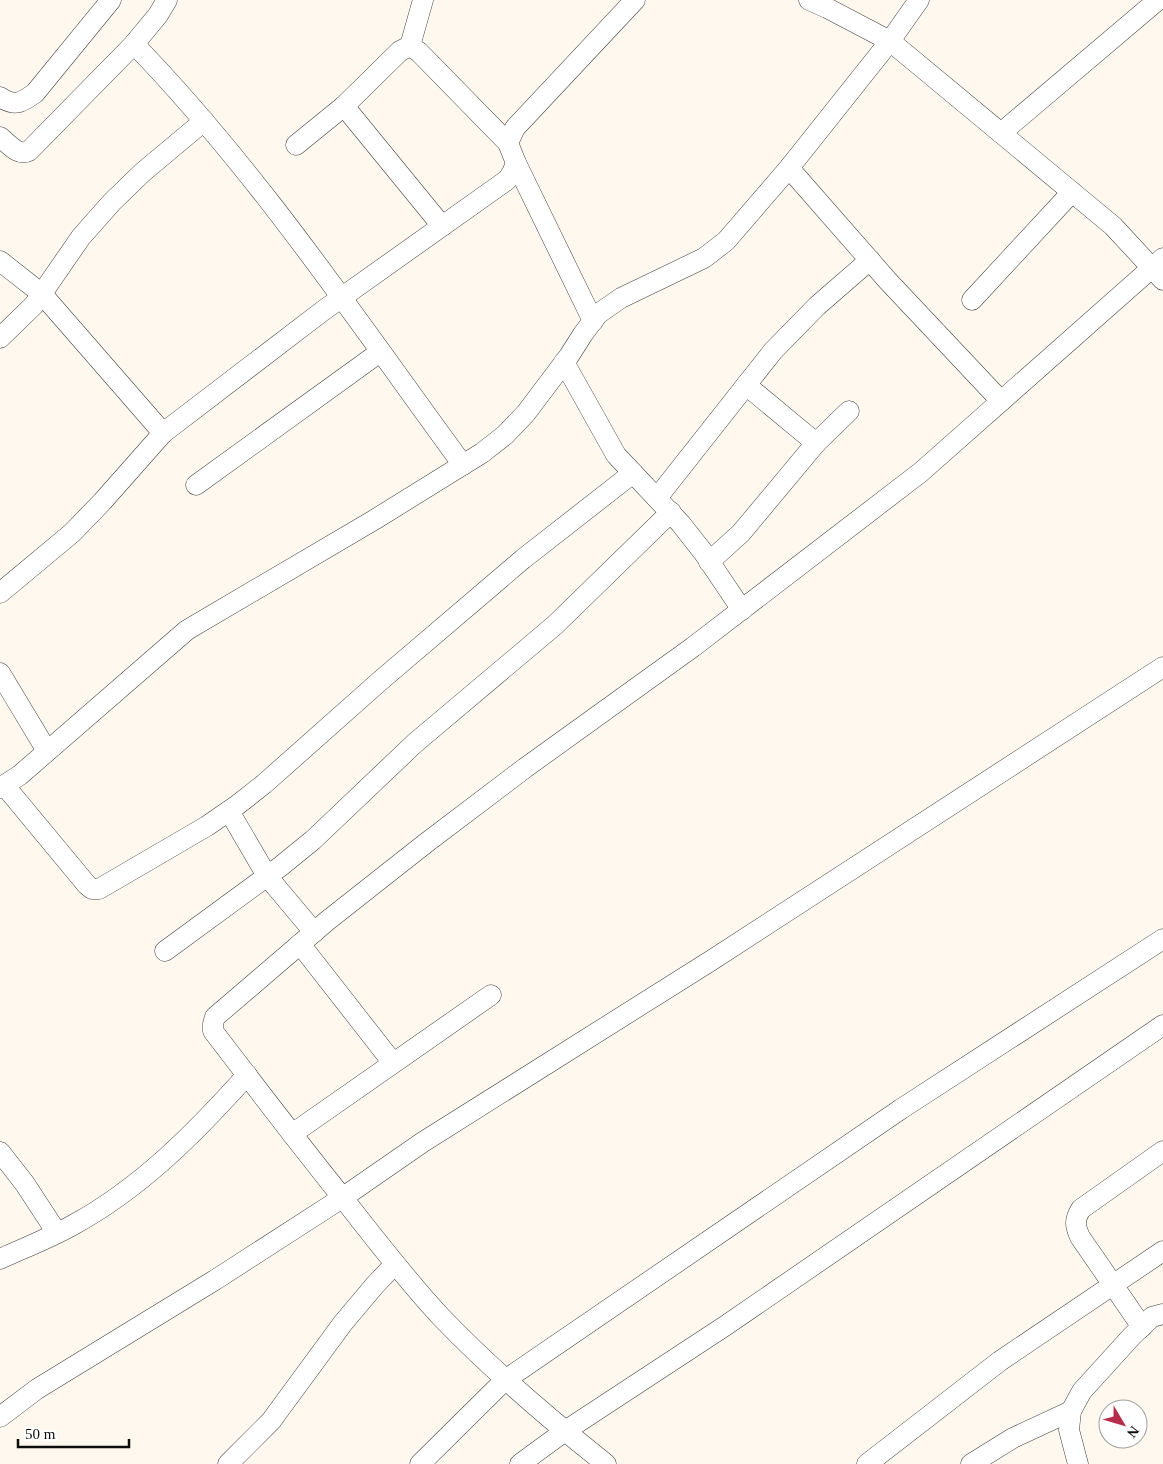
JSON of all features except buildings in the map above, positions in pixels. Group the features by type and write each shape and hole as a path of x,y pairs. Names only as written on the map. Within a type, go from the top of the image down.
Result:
{"street":[{"path":"0,97 16,103 24,101 35,93 111,0"},
{"path":"0,137 19,152 25,153 29,151 134,44 158,15 167,0"},
{"path":"410,46 423,0"},
{"path":"508,143 515,128 635,0"},
{"path":"606,1464 565,1432 505,1380 442,1317 342,1198 213,1031 213,1024 215,1017 307,938 411,855 525,768 742,610 921,472 1001,401 1160,268 1113,226 890,41 809,0"},
{"path":"633,473 523,559 380,681 264,784 229,811 100,889 92,889 87,886 2,786 20,775 187,630 374,520 482,453 505,435 526,413 598,314 621,298 704,258 726,241 789,168 890,41 919,0"},
{"path":"1001,133 1158,0"},
{"path":"134,44 204,121 284,221 463,465"},
{"path":"296,145 344,106 400,50 410,46"},
{"path":"410,46 419,52 508,143 593,321"},
{"path":"344,106 442,226"},
{"path":"0,338 34,305 81,237 112,202 143,172 204,121"},
{"path":"0,593 72,533 163,434 340,298 507,180 516,163"},
{"path":"789,168 870,260 1001,401"},
{"path":"972,300 1072,192"},
{"path":"657,498 773,351 798,325 870,260"},
{"path":"0,261 42,294 163,434"},
{"path":"196,485 380,352"},
{"path":"564,362 616,455 671,512 710,562 742,610"},
{"path":"746,385 816,443"},
{"path":"710,562 741,533 816,443 849,411"},
{"path":"165,951 268,876 313,840 415,743 555,625 671,512"},
{"path":"0,1417 37,1389 215,1280 342,1198 423,1142 720,954 1163,667"},
{"path":"0,673 47,751"},
{"path":"229,811 307,938 394,1063"},
{"path":"420,1464 505,1380 901,1109 1163,938"},
{"path":"292,1134 491,995"},
{"path":"520,1464 725,1326 1163,1025"},
{"path":"0,1259 73,1225 116,1197 162,1162 206,1121 247,1075"},
{"path":"1142,1327 1080,1237 1076,1226 1076,1217 1081,1209 1163,1150"},
{"path":"0,1152 25,1184 57,1233"},
{"path":"867,1464 1000,1361 1111,1284 1163,1251"},
{"path":"228,1464 271,1421 343,1323 375,1285 396,1264"},
{"path":"1078,1464 1069,1430 1071,1411 1082,1391 1142,1327 1152,1318 1163,1314"},
{"path":"971,1464 1013,1438 1071,1411"}]}
